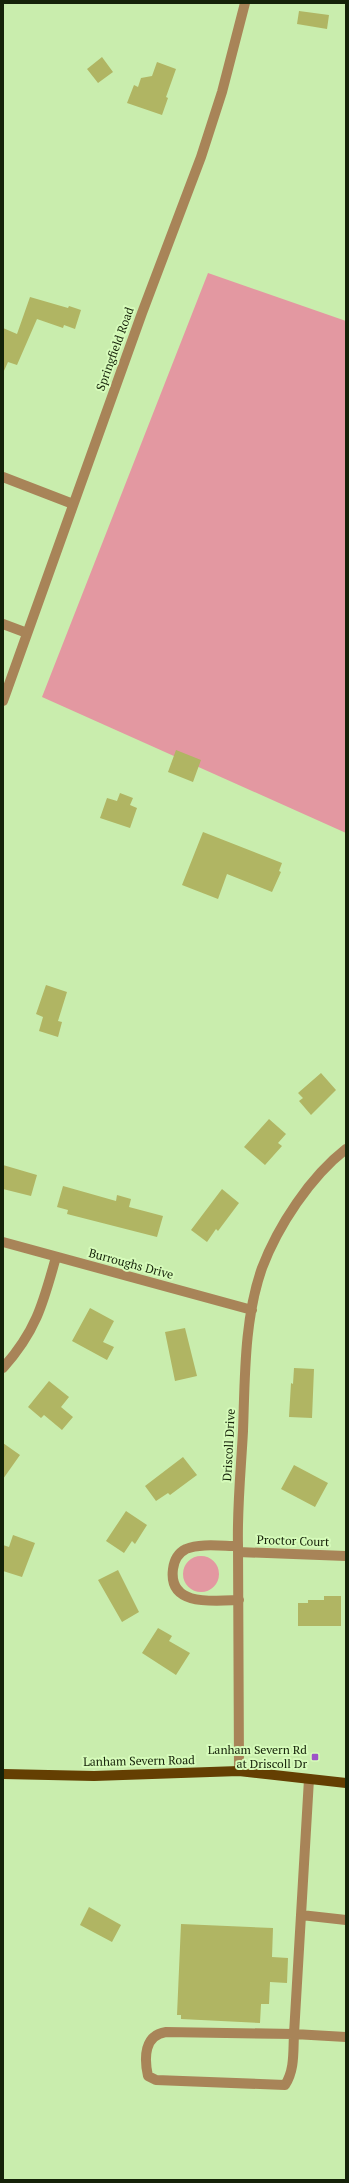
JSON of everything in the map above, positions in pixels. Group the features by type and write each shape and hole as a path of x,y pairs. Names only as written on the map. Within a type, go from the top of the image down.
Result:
{"main road":[{"name":"Lanham Severn Road","path":"3,1774 94,1776 239,1772 346,1783"}],"street":[{"name":"Springfield Road","path":"3,702 142,313 201,157 222,92 244,3"},
{"path":"3,477 73,504"},
{"path":"3,624 28,633"},
{"name":"Driscoll Drive","path":"239,1772 238,1549 244,1406 252,1310 262,1268 286,1221 298,1201 320,1173 346,1149"},
{"name":"Burroughs Drive","path":"3,1242 252,1310"},
{"path":"3,1368 32,1331 40,1313 56,1257"},
{"path":"238,1549 201,1546 184,1550 178,1555 174,1563 172,1574 174,1584 184,1596 213,1601 238,1600"},
{"name":"Proctor Court","path":"238,1549 346,1556"},
{"path":"309,1779 294,2034 291,2076 285,2085 156,2080 148,2076 146,2066 149,2041 157,2033 294,2034 346,2037"},
{"path":"301,1915 346,1920"}],"shaded area":[{"path":"208,273 346,321 346,833 42,697"},
{"path":"201,1556 214,1561 219,1574 214,1587 201,1592 188,1587 183,1574 188,1561"}],"building":[{"path":"299,11 329,15 327,29 297,24"},
{"path":"102,57 113,72 98,83 87,69"},
{"path":"157,62 176,69 166,97 168,98 162,115 127,103 134,85 138,87 141,78 152,76"},
{"path":"30,297 68,308 69,306 81,310 75,329 64,325 63,328 37,319 17,365 8,362 3,373 3,328 17,334"},
{"path":"176,750 201,760 193,782 168,772"},
{"path":"120,793 133,798 130,805 137,808 130,828 100,818 107,798 117,801"},
{"path":"203,832 282,863 279,871 281,872 272,892 227,874 218,899 182,885"},
{"path":"46,985 67,992 58,1021 62,1022 58,1037 39,1031 43,1017 36,1014"},
{"path":"321,1073 336,1090 311,1115 299,1101 303,1098 298,1093"},
{"path":"269,1119 286,1134 278,1143 282,1146 265,1165 244,1147"},
{"path":"3,1165 37,1175 31,1196 3,1189"},
{"path":"63,1186 116,1201 117,1195 131,1199 129,1207 163,1216 157,1237 67,1214 68,1210 57,1207"},
{"path":"222,1189 239,1203 218,1231 216,1229 207,1242 191,1230"},
{"path":"90,1308 114,1321 103,1342 114,1347 107,1360 72,1341"},
{"path":"185,1328 197,1376 175,1381 165,1332"},
{"path":"294,1368 314,1369 312,1418 289,1417 291,1383 293,1384"},
{"path":"49,1381 69,1397 61,1407 73,1417 62,1430 44,1415 41,1418 28,1407"},
{"path":"3,1443 20,1455 3,1479"},
{"path":"183,1457 197,1475 170,1495 168,1493 156,1501 145,1486"},
{"path":"294,1465 328,1483 315,1507 281,1489"},
{"path":"126,1511 147,1525 135,1544 132,1541 124,1553 106,1541"},
{"path":"13,1535 35,1543 22,1577 3,1571 3,1545 9,1547"},
{"path":"118,1570 139,1612 122,1622 98,1580"},
{"path":"324,1596 341,1596 341,1626 298,1626 298,1603 308,1603 308,1600 324,1600"},
{"path":"158,1628 172,1636 169,1641 190,1653 176,1675 142,1653"},
{"path":"89,1907 121,1925 112,1942 80,1925"},
{"path":"181,1924 273,1928 272,1957 288,1958 287,1983 270,1982 269,2004 261,2004 260,2023 181,2019 181,2015 177,2015"}],"place":[{"name":"Lanham Severn Rd at Driscoll Dr","path":"315,1757"}]}
